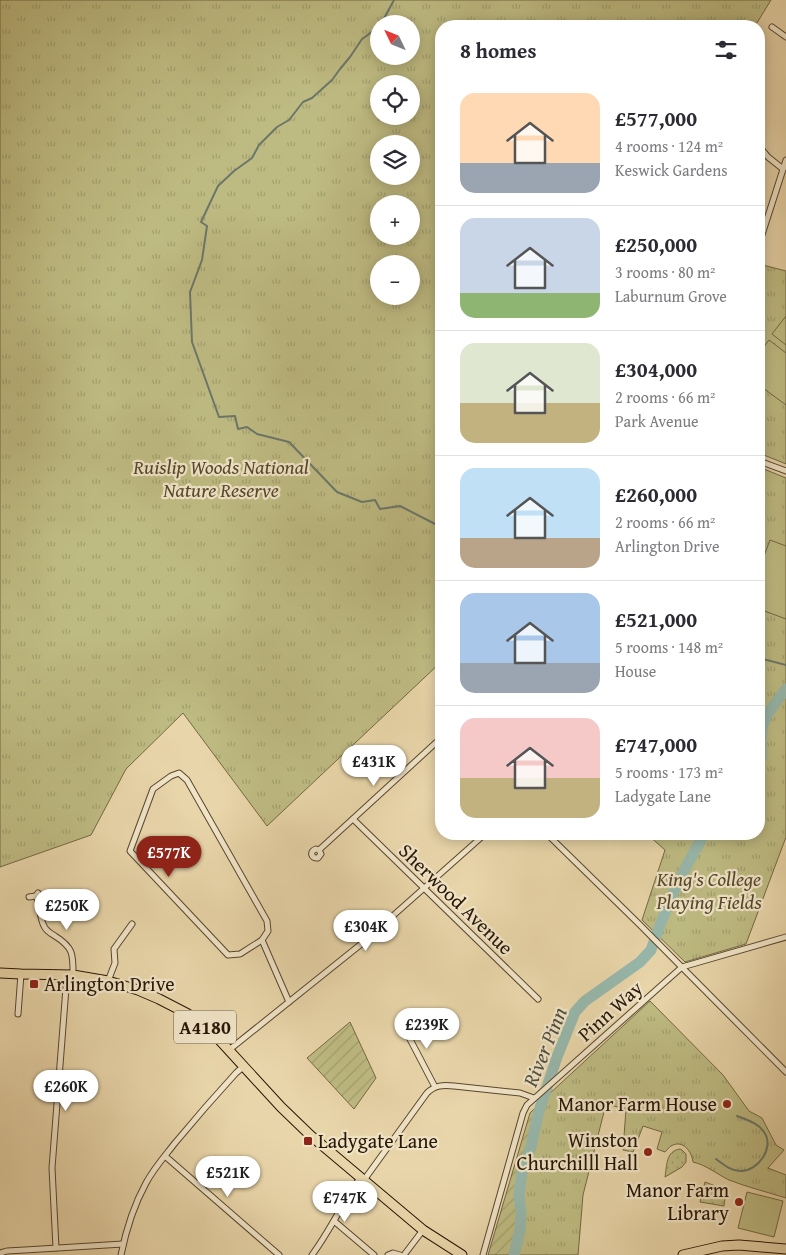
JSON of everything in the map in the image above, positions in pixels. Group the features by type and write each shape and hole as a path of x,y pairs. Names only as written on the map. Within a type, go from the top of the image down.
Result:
{"main road":[{"name":"A4180","path":"0,973 70,975 108,981 138,990 197,1019 214,1034 281,1107 310,1135 423,1230 462,1255"},
{"path":"683,1255 722,1246 739,1245 786,1248"}],"street":[{"path":"772,27 786,37"},
{"path":"765,154 783,169"},
{"path":"765,225 786,160"},
{"path":"765,463 786,471"},
{"path":"319,850 435,744"},
{"path":"179,773 187,780 268,921 268,930 262,940 240,954 228,955 130,851 154,789 171,776 179,773"},
{"name":"Sherwood Avenue","path":"353,819 538,999"},
{"path":"229,1050 360,944 478,840"},
{"path":"553,840 785,1068"},
{"path":"30,897 37,894 44,928 64,942 72,952 52,1168 56,1248"},
{"path":"108,981 115,963 114,949 132,924"},
{"name":"Pinn Way","path":"483,1255 523,1113 527,1105 682,967 786,937"},
{"path":"262,940 288,1002"},
{"path":"18,1014 21,974"},
{"path":"402,1022 434,1087"},
{"path":"121,1255 132,1214 151,1174 193,1121 244,1066"},
{"path":"312,1255 353,1188 362,1179 421,1100 434,1087 444,1085 520,1093 536,1097"},
{"path":"165,1156 279,1255"},
{"path":"334,1221 374,1255"},
{"path":"404,1255 423,1230"},
{"path":"0,1248 7,1251 25,1252 123,1244"},
{"path":"0,1254 7,1251"},
{"path":"388,1255 393,1253 400,1255"}],"green space":[{"name":"Ruislip Woods National Nature Reserve","path":"0,0 771,0 759,20 435,20 435,668 267,826 183,713 126,769 91,835 0,867"},
{"path":"765,266 786,271 786,464 765,455"},
{"path":"786,316 786,345 772,334"},
{"path":"769,340 786,353 786,405 765,389 765,345"},
{"name":"King's College Playing Fields","path":"765,469 786,478 786,837 746,944 685,962 642,920 665,850 654,840 765,840"},
{"path":"770,540 786,546 786,619 765,611 765,553"},
{"path":"650,1001 723,1075 749,1111 762,1118 776,1145 784,1150 768,1168 786,1175 786,1198 729,1180 707,1167 693,1162 691,1154 683,1145 675,1144 670,1146 665,1152 657,1149 662,1132 643,1126 633,1152 623,1150 626,1109 606,1104 583,1195 578,1255 514,1255 520,1230 519,1195 522,1173 531,1147 541,1105 547,1096"},
{"path":"350,1022 376,1078 354,1109 307,1058"},
{"path":"539,1104 529,1146 519,1173 517,1195 518,1229 512,1255 488,1255 530,1113"},
{"path":"680,1149 686,1154 686,1162 682,1167 665,1177 670,1156 675,1150"},
{"path":"705,1182 726,1190 724,1206 700,1202"},
{"path":"747,1192 783,1201 774,1237 738,1228"}],"waterway":[{"path":"386,15 394,0"},
{"path":"370,33 362,39 332,80 312,98 303,102 289,120 277,127 259,145 252,158 218,186 201,222 207,226 202,260 190,292 192,342 219,417 235,416 238,429 247,427 257,434 289,442 337,492 362,502 375,500 380,509 400,506 435,524"},
{"path":"765,660 786,665"},
{"name":"River Pinn","path":"765,719 786,689"},
{"name":"River Pinn","path":"514,1255 520,1230 519,1195 522,1173 531,1147 539,1111 557,1057 575,1012 585,1001 640,962 651,950 674,891 701,840"},
{"path":"660,874 677,886"},
{"path":"716,1159 727,1167 740,1171 753,1167 763,1158 767,1145 767,1138 764,1132 759,1126 737,1116"}],"place":[{"name":"Arlington Drive","path":"34,984"},
{"name":"Manor Farm House","path":"727,1104"},
{"name":"Ladygate Lane","path":"308,1141"},
{"name":"Winston Churchilll Hall","path":"648,1152"},
{"name":"Manor Farm Library","path":"739,1202"}]}
